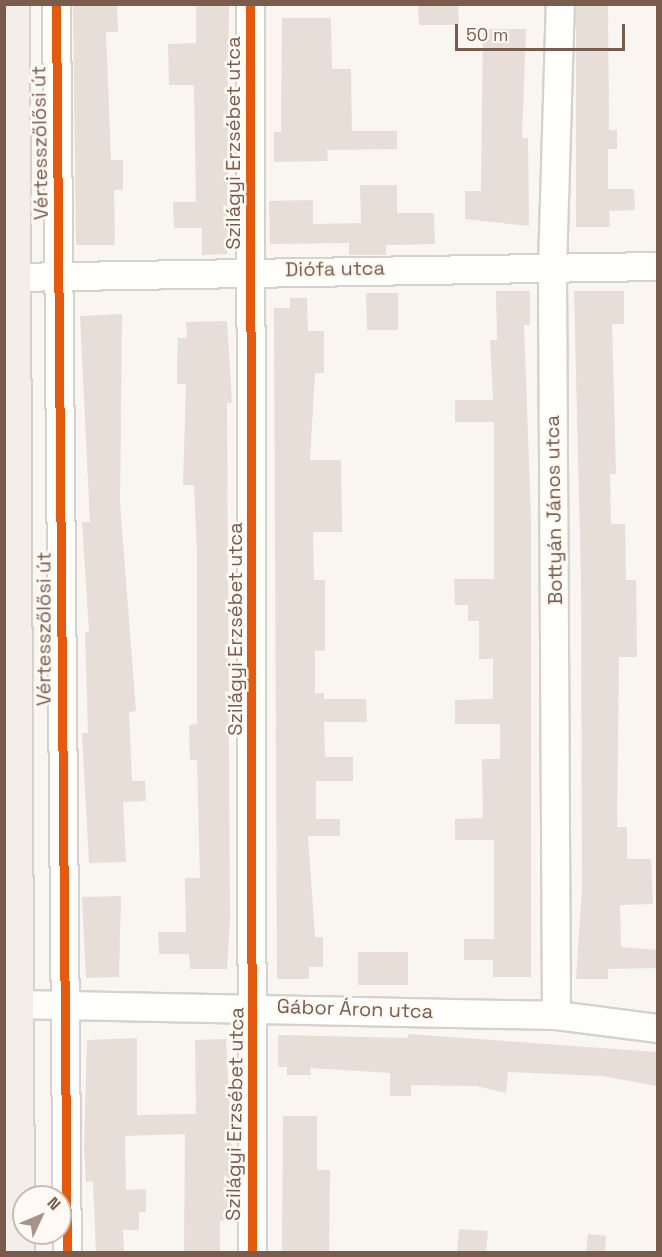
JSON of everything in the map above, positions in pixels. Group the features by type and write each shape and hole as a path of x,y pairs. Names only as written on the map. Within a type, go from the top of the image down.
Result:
{"main road":[{"name":"Vértesszőlősi út","path":"12,4 13,277 9,655 16,1004 17,1252"}],"street":[{"name":"Vértesszőlősi út","path":"56,4 67,1252"},
{"name":"Szilágyi Erzsébet utca","path":"249,4 255,1005 252,1252"},
{"name":"Bottyán János utca","path":"556,1015 552,267 560,4"},
{"name":"Diófa utca","path":"13,277 252,270 657,266"},
{"name":"Gábor Áron utca","path":"16,1004 255,1005 556,1015 657,1028"}],"building":[{"path":"73,4 117,4 118,32 106,32 111,160 123,160 123,190 114,190 115,245 76,245"},
{"path":"196,4 229,4 227,254 202,255 202,228 174,228 173,202 196,202 194,85 169,85 168,44 196,43"},
{"path":"418,4 458,4 459,25 419,25"},
{"path":"576,6 608,6 609,130 617,130 617,149 608,149 608,189 634,189 635,210 609,211 610,227 576,227"},
{"path":"282,18 331,18 332,69 351,69 352,131 397,131 397,149 327,150 328,161 274,162 274,132 281,132"},
{"path":"483,29 526,29 522,138 528,138 529,226 465,219 465,191 481,191"},
{"path":"360,185 397,185 397,213 434,213 435,244 386,245 386,255 349,255 349,243 270,244 269,201 313,200 313,224 361,223"},
{"path":"496,291 530,291 530,325 524,325 531,519 531,977 493,977 493,960 464,960 464,939 494,939 494,840 455,840 455,819 483,818 482,759 500,759 500,724 455,724 455,700 493,699 493,659 479,659 479,621 468,621 468,605 455,605 454,579 494,579 494,422 455,422 455,400 493,400 490,340 497,340"},
{"path":"574,291 624,291 624,324 612,324 616,474 610,474 611,524 625,524 626,580 636,580 637,657 619,657 617,827 627,827 627,859 651,859 653,904 620,905 621,947 657,950 657,968 608,969 608,979 576,979 582,887 581,581"},
{"path":"366,293 398,293 398,330 367,330"},
{"path":"290,298 307,298 308,331 324,331 324,373 315,373 310,460 341,460 342,532 313,532 314,580 325,580 325,651 315,651 315,693 324,693 324,699 366,699 367,722 324,722 325,757 353,757 353,781 316,781 316,819 340,819 340,836 308,836 315,937 323,937 323,967 309,967 309,979 277,979 274,308 290,308"},
{"path":"122,314 120,503 136,711 129,712 132,781 145,781 146,801 123,802 126,862 89,863 82,733 88,733 85,632 89,632 82,522 90,522 80,316"},
{"path":"227,321 232,403 227,403 230,919 227,969 190,969 189,954 159,954 158,932 186,932 185,878 200,878 197,760 190,760 189,725 197,724 197,553 194,485 183,485 186,384 177,384 178,338 187,338 186,322"},
{"path":"121,896 119,977 86,978 82,897"},
{"path":"358,952 408,952 408,985 358,985"},
{"path":"408,1034 657,1052 657,1086 602,1076 508,1072 506,1093 476,1086 411,1085 411,1096 390,1096 390,1073 310,1068 311,1075 287,1075 287,1067 278,1067 278,1035 408,1038"},
{"path":"137,1038 137,1115 196,1114 195,1040 226,1039 233,1173 230,1220 220,1221 220,1252 184,1252 185,1134 125,1136 126,1190 146,1189 146,1212 139,1212 139,1230 123,1230 124,1252 96,1252 93,1181 86,1182 84,1149 87,1040"},
{"path":"283,1116 317,1116 317,1170 330,1170 329,1252 282,1252"},
{"path":"459,1229 488,1231 486,1252 457,1252"},
{"path":"588,1234 606,1236 605,1252 586,1252"}],"cycle path":[{"path":"56,4 67,1252"},
{"path":"250,4 252,1252"}]}
